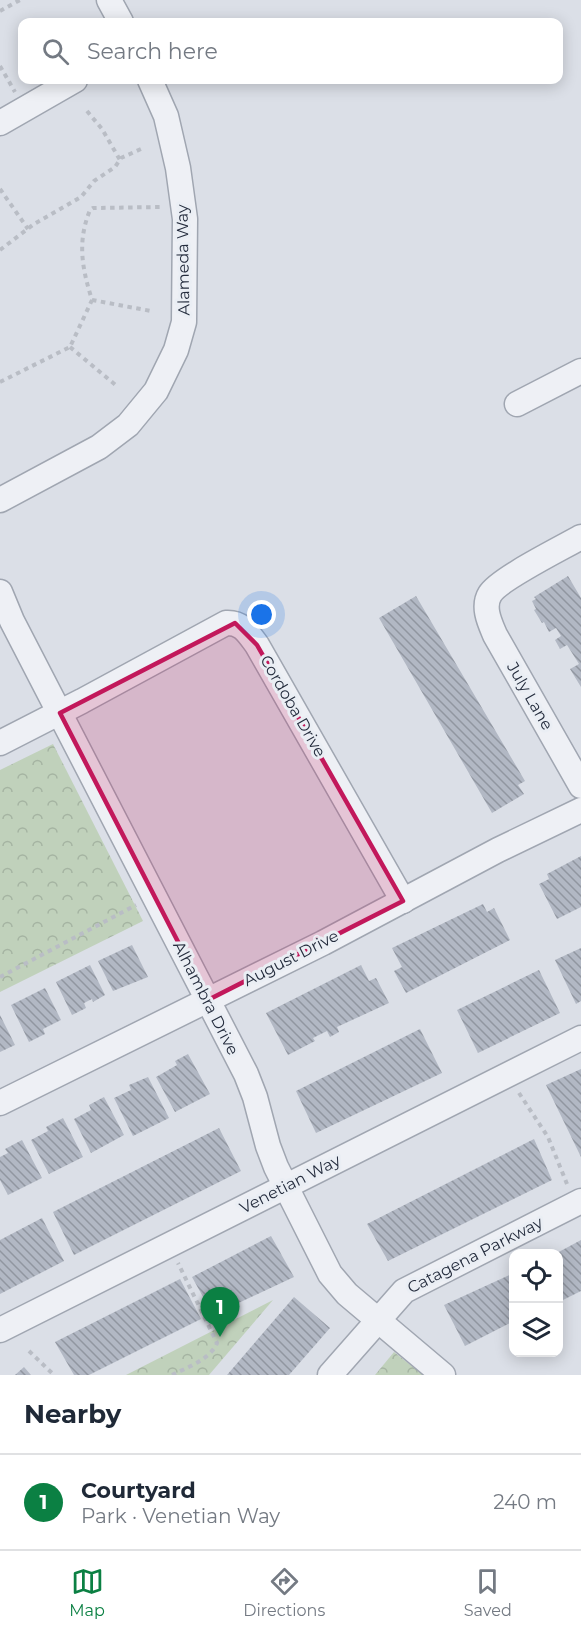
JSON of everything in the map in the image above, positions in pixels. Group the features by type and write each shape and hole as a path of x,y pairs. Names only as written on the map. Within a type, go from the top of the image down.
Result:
{"street":[{"path":"110,0 119,18"},
{"path":"0,123 68,84"},
{"name":"Alameda Way","path":"0,500 99,447 128,425 156,391 176,350 184,322 185,219 178,168 166,116 152,84"},
{"path":"517,404 581,371"},
{"name":"July Lane","path":"581,537 509,578 490,594 487,603 488,617 495,635 581,786"},
{"name":"Alhambra Drive","path":"0,592 12,621 208,1000 255,1097 268,1146 285,1186 330,1274 347,1294 443,1375"},
{"name":"Cordoba Drive","path":"0,743 226,623 235,622 245,629 257,645 403,901"},
{"name":"August Drive","path":"0,1103 581,810"},
{"name":"Venetian Way","path":"0,1330 581,1038"},
{"name":"Catagena Parkway","path":"330,1375 404,1291 576,1196"}],"path":[{"path":"0,11 20,0"},
{"path":"0,66 17,95"},
{"path":"87,111 102,129 120,160"},
{"path":"0,250 28,228 81,197 94,181 115,167 120,160 141,149"},
{"path":"0,189 28,228"},
{"path":"0,382 70,347 92,300 83,270 81,251 82,231 90,210 93,208 168,207"},
{"path":"92,300 151,311"},
{"path":"70,347 118,387"},
{"path":"0,977 137,905"},
{"path":"518,1092 548,1137 576,1196"},
{"path":"172,1375 206,1356 216,1347 217,1343 175,1257"},
{"path":"29,1351 54,1375"}],"highlighted area":[{"path":"235,623 257,645 403,901 208,1000 60,713"}],"green space":[{"path":"53,744 143,921 0,992 0,770"},
{"path":"273,1300 209,1375 126,1375"},
{"path":"394,1352 423,1375 375,1375"}],"building":[{"path":"568,576 581,598 581,687 570,669 579,664 567,645 560,649 555,640 561,636 556,628 549,632 534,610 536,609 532,601 536,599 534,597"},
{"path":"416,596 525,781 518,785 524,794 492,813 379,618"},
{"path":"581,856 581,907 557,919 539,884 549,879 547,874"},
{"path":"483,904 487,912 494,908 510,940 406,993 394,971 402,967 392,948"},
{"path":"132,945 148,977 113,991 98,961"},
{"path":"581,948 581,1001 576,1004 555,960"},
{"path":"90,965 105,995 93,1002 92,999 84,1003 86,1008 72,1015 56,982"},
{"path":"361,965 369,981 376,978 389,1003 337,1027 339,1032 330,1037 327,1031 313,1038 315,1041 288,1055 266,1013"},
{"path":"539,970 560,1013 478,1053 457,1010"},
{"path":"45,988 61,1020 43,1029 45,1034 29,1042 11,1005"},
{"path":"0,1015 15,1045 0,1052"},
{"path":"420,1029 442,1073 316,1133 296,1091"},
{"path":"188,1054 210,1094 175,1112 156,1077 177,1065 175,1061"},
{"path":"581,1069 581,1157 546,1085"},
{"path":"148,1077 169,1118 133,1136 114,1098 131,1090 129,1085"},
{"path":"104,1097 124,1135 91,1153 74,1119 91,1110 89,1105"},
{"path":"63,1118 83,1157 49,1174 31,1140 48,1131 46,1127"},
{"path":"219,1128 241,1171 74,1255 53,1212"},
{"path":"534,1139 552,1180 388,1261 367,1224"},
{"path":"22,1140 42,1178 8,1195 0,1180 0,1157 8,1153 5,1149"},
{"path":"42,1218 64,1261 0,1294 0,1240"},
{"path":"271,1236 294,1277 213,1315 192,1277"},
{"path":"581,1240 581,1291 563,1300 563,1250"},
{"path":"509,1275 509,1324 465,1346 444,1305"},
{"path":"180,1279 201,1319 89,1375 74,1375 55,1342"},
{"path":"294,1297 330,1328 289,1375 227,1375"},
{"path":"24,1367 31,1375 15,1375"}],"place":[{"name":"Courtyard","path":"220,1337"}]}
